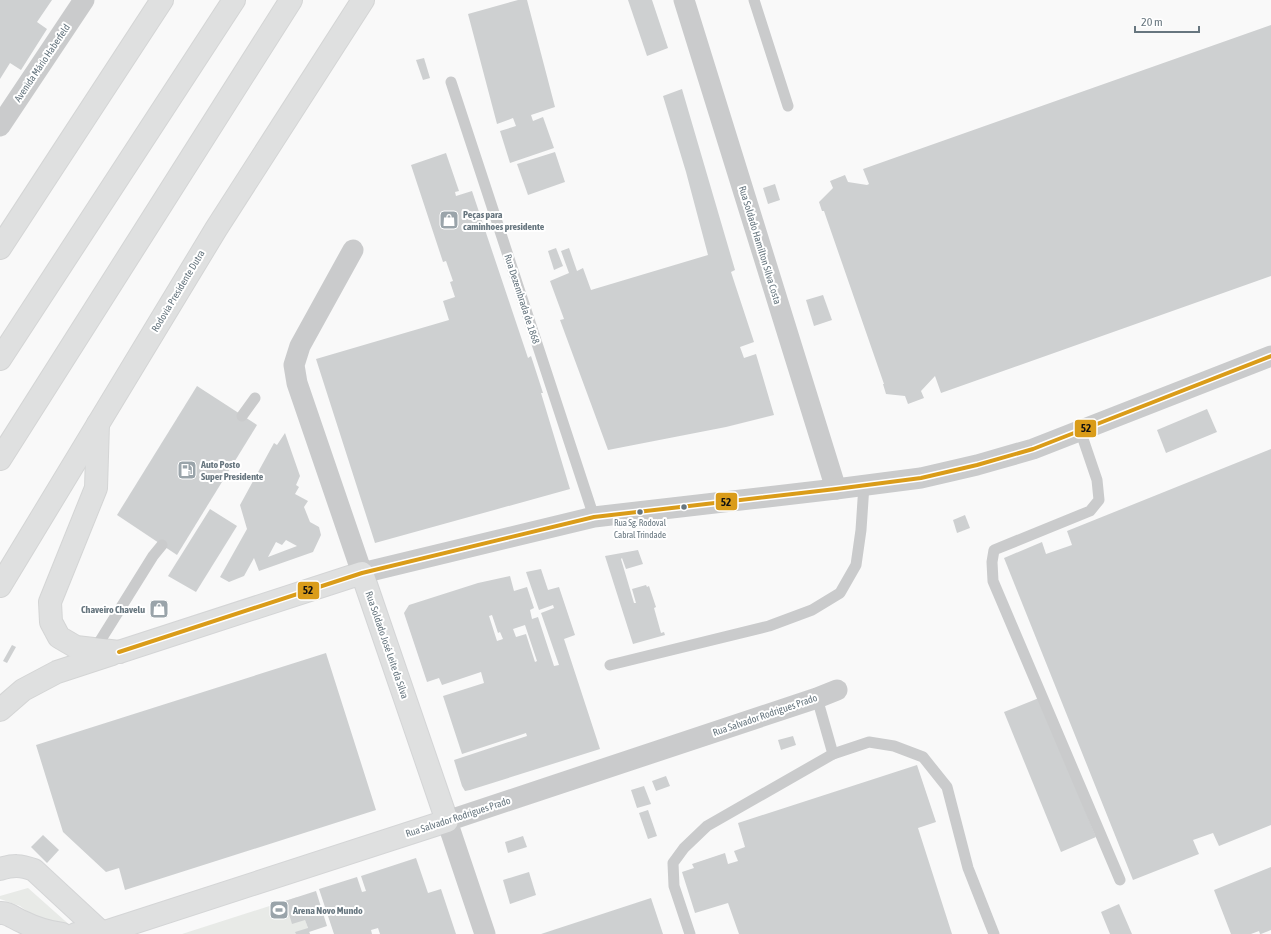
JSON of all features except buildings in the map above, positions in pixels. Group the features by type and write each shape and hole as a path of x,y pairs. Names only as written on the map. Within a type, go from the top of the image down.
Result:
{"main road":[{"path":"0,248 162,0"},
{"path":"0,359 234,0"},
{"path":"0,459 291,0"},
{"name":"Rodovia Presidente Dutra","path":"0,586 216,229 363,0"},
{"path":"98,423 96,488 50,602 51,622 59,637 76,647 119,652"},
{"path":"0,710 23,690 58,672 362,573"},
{"name":"Rua Soldado José Leite da Silva","path":"362,573 447,821"},
{"name":"Rua Salvador Rodrigues Prado","path":"76,934 102,933 447,821"},
{"path":"0,869 10,866 22,866 34,870 102,933"},
{"path":"0,913 4,912 26,928 62,934"}],"street":[{"name":"Avenida Mário Haberfeld","path":"0,126 84,0"},
{"name":"Rua Soldado Hamílton Silva Costa","path":"684,0 836,489"},
{"name":"Rua Soldado José Leite da Silva","path":"354,250 300,346 294,366 297,383 362,573"},
{"path":"362,573 594,517 864,486 921,478 977,465 1033,448 1271,356"},
{"name":"Rua Salvador Rodrigues Prado","path":"447,821 817,698 837,690"},
{"name":"Rua Soldado José Leite da Silva","path":"447,821 485,934"}],"lane":[{"path":"754,0 788,106"},
{"name":"Rua Dezembrada de 1868","path":"451,82 594,517"},
{"path":"242,416 255,398"},
{"path":"1080,430 1097,480 1098,500 1090,510 994,550 992,562 993,581 1120,880"},
{"path":"610,665 769,626 812,610 840,593 856,565 861,530 864,486"},
{"path":"95,649 162,544"},
{"path":"817,698 833,754"},
{"path":"690,934 674,886 673,863 684,848 707,826 833,754 870,742 894,746 923,757 947,787 968,868 994,934"}],"shaded area":[{"path":"28,888 73,928 50,928 20,906 0,899 0,896"},
{"name":"Arena Novo Mundo","path":"297,897 310,934 182,934 285,901"}],"transit line":[{"name":"52","path":"119,652 362,573 594,517 921,478 977,465 1033,449 1271,356"}],"place":[{"name":"Peças para caminhoes presidente","path":"449,220"},
{"name":"Auto Posto Super Presidente","path":"187,470"},
{"name":"Rua Sg. Rodoval Cabral Trindade","path":"640,512"},
{"name":"Chaveiro Chavelu","path":"159,609"},
{"name":"Arena Novo Mundo","path":"279,910"}]}
